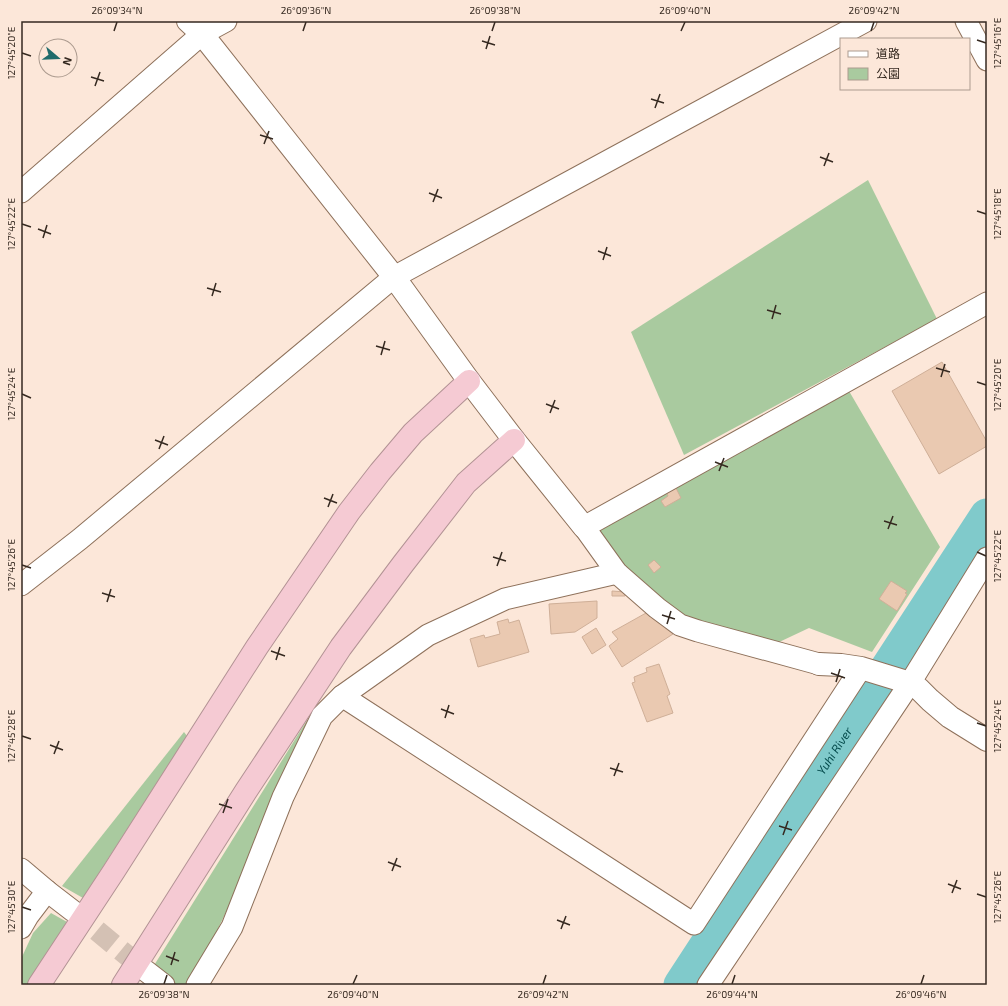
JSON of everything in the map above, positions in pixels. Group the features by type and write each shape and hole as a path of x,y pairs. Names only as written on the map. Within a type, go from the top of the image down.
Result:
{"highway":[{"path":"39,985 114,871 257,647 349,512 413,433 469,381"},
{"path":"123,985 246,791 341,647 402,564 466,483 514,440"}],"street":[{"path":"21,192 195,27 226,21"},
{"path":"21,585 80,540 394,277 866,21"},
{"path":"966,21 987,60"},
{"path":"195,27 394,277 469,381 514,440 584,526 617,573 657,608 680,625 820,664 841,665 865,669 904,681 919,689 950,717 987,740"},
{"path":"584,526 987,303"},
{"path":"708,985 904,681 987,558"},
{"path":"198,985 232,927 283,797 322,716 342,696 428,635 506,600 617,573"},
{"path":"342,696 694,924 865,669"},
{"path":"21,869 73,911"},
{"path":"21,928 28,916 48,891"},
{"path":"146,971 164,985"}],"green space":[{"path":"868,180 937,319 684,455 631,332"},
{"path":"849,391 940,547 872,652 809,628 775,644 683,618 648,591 606,545 597,529"},
{"path":"309,717 235,893 195,977 185,984 176,985 153,967"},
{"path":"184,732 187,736 83,898 62,886"},
{"path":"51,913 67,922 30,985 21,985 21,959 33,933"}],"building":[{"path":"942,362 987,442 987,446 939,474 892,391"},
{"path":"676,488 681,498 665,507 661,501 668,496 667,493"},
{"path":"654,560 661,567 654,573 648,565"},
{"path":"891,581 907,591 905,593 907,594 897,611 879,599"},
{"path":"612,591 626,592 625,596 612,596"},
{"path":"597,601 597,618 575,632 551,634 549,604"},
{"path":"646,613 673,634 622,667 609,646 618,639 612,632"},
{"path":"508,619 509,623 519,620 529,652 478,667 470,639 484,635 485,638 500,634 497,622"},
{"path":"596,628 606,645 592,654 582,637"},
{"path":"659,664 670,694 667,696 673,713 647,722 632,683 635,682 634,677 647,672 646,668"}],"waterway":[{"name":"Yuhi River","path":"681,985 987,516"}],"tunnel":[{"path":"73,911 146,971"}]}
